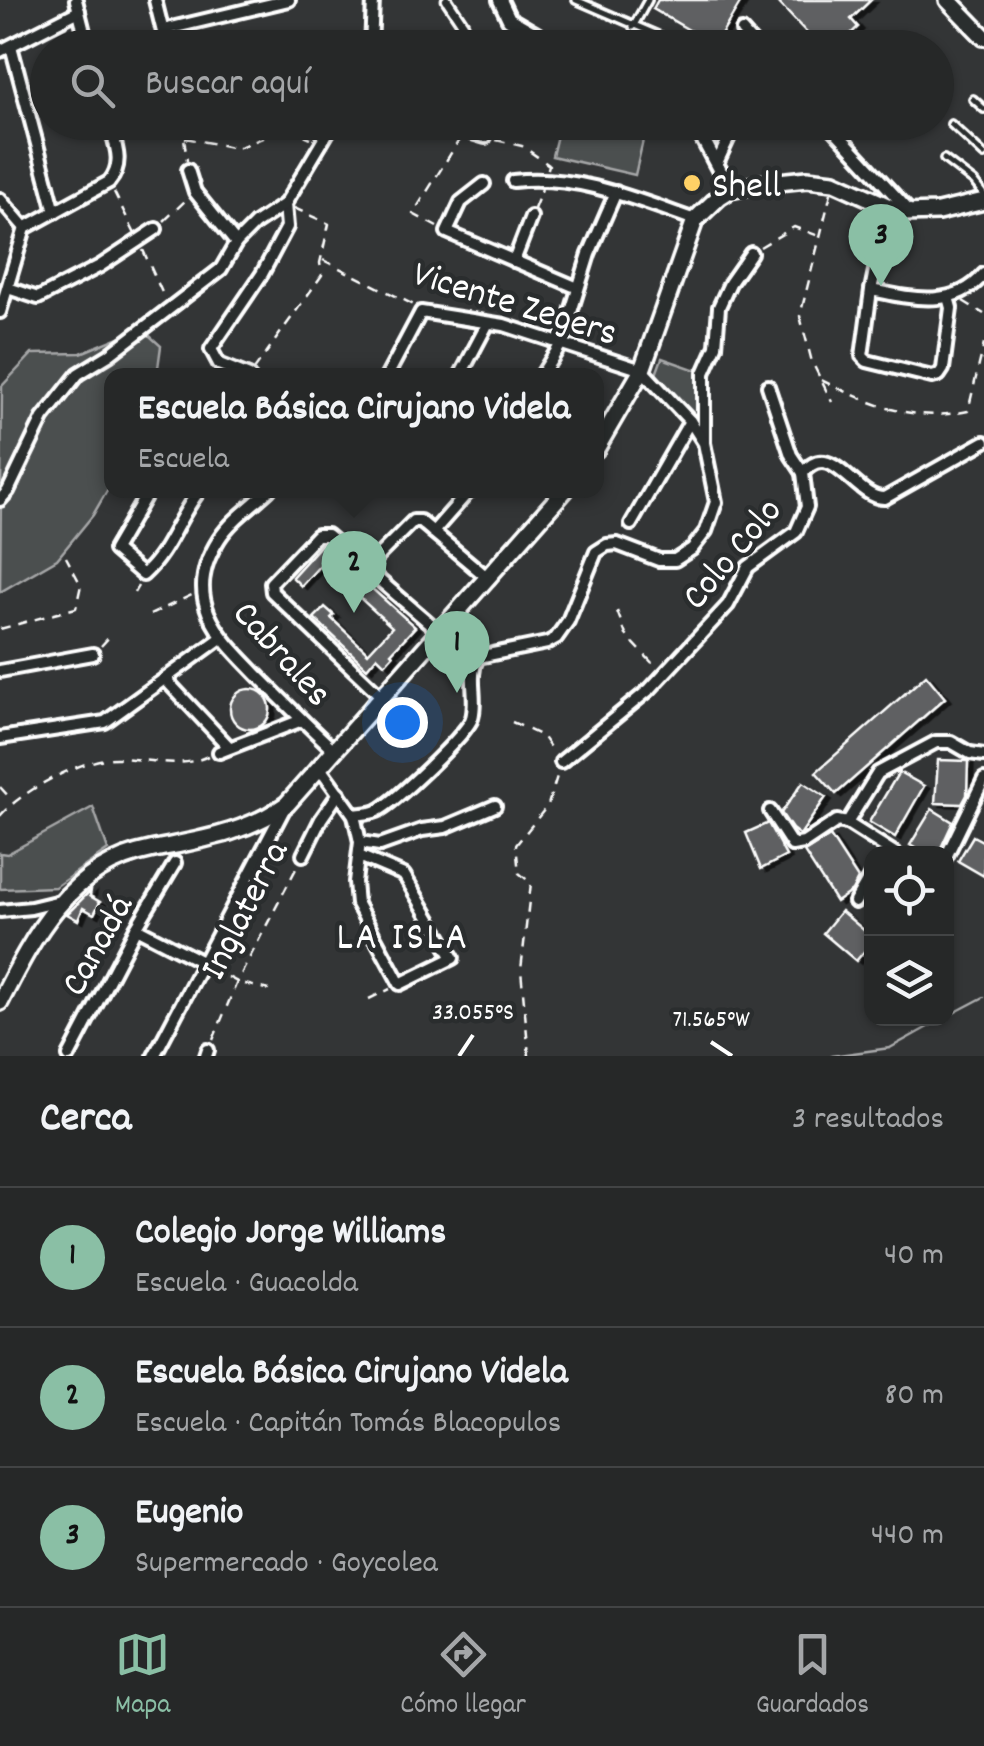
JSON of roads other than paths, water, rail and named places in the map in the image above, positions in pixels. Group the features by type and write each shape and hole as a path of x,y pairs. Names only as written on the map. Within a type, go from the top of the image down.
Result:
{"main road":[{"path":"948,0 984,38"},
{"path":"604,436 642,370 695,220 709,204 730,190 791,180 834,182 888,208 911,214 938,212 984,198"},
{"path":"2,996 60,901 82,880 120,858 244,829 287,804 558,498"}],"street":[{"path":"155,0 163,30 253,4 288,0"},
{"path":"372,30 373,0"},
{"path":"447,0 464,30"},
{"path":"500,0 509,19 528,30"},
{"path":"37,30 77,6"},
{"path":"30,34 6,49 30,127"},
{"path":"34,140 56,212"},
{"path":"0,312 25,228 109,182 120,166 114,140"},
{"path":"0,500 43,418 78,374 109,355 221,269 236,243 255,224 285,204 323,140"},
{"path":"704,140 730,190"},
{"path":"718,164 728,140"},
{"path":"843,140 911,214"},
{"path":"188,170 195,192 236,243"},
{"path":"513,181 546,178 616,192 695,220"},
{"path":"484,184 461,202 447,232 578,288"},
{"path":"547,368 561,344 578,288 616,192"},
{"path":"0,198 25,228"},
{"path":"229,368 219,364 212,350 262,274 286,227 285,204"},
{"path":"888,208 861,347 864,359 939,376 951,296"},
{"path":"514,262 531,217"},
{"path":"8,288 38,298 100,266 156,230"},
{"path":"382,698 272,592 271,583 317,534 327,535 478,656 556,638 568,621 592,558 601,548 616,544 668,561 692,549 706,532 716,502 704,442 704,373 716,346 719,307 751,254"},
{"path":"871,290 920,300 951,296 984,274"},
{"name":"Vicente Zegers","path":"391,368 421,312 488,322 642,370"},
{"path":"464,368 488,322"},
{"path":"642,370 690,421 704,442"},
{"path":"768,386 791,455 804,472"},
{"path":"631,524 690,421"},
{"name":"Colo Colo","path":"561,762 664,676 728,605 748,566 796,532 806,507 804,472 810,465 826,461 871,496 884,498 984,442"},
{"path":"144,498 114,550 143,575 166,549 194,498"},
{"name":"Cabrales","path":"261,498 220,537 205,570 203,592 211,624 335,750"},
{"path":"433,532 463,498"},
{"path":"366,568 413,521 420,521 489,579"},
{"path":"0,738 105,722 221,638"},
{"path":"0,670 93,654"},
{"path":"354,816 392,802 464,731 473,715 471,675 478,656"},
{"path":"165,679 224,749 302,720"},
{"path":"847,823 878,773 936,742 951,742 970,753 984,755"},
{"path":"320,768 354,816 360,842 355,882 357,904 400,984 453,958 404,875 359,856"},
{"path":"951,846 984,779"},
{"name":"Inglaterra","path":"303,855 339,793"},
{"path":"154,1056 287,804"},
{"path":"360,842 380,846 422,830 445,827 495,806"},
{"path":"770,811 792,846 804,843 837,820 880,846"},
{"name":"Canadá","path":"69,1056 175,862"},
{"path":"855,902 864,887"},
{"path":"0,912 60,901"},
{"path":"136,928 202,962"}],"lane":[{"path":"576,0 642,30"},
{"path":"632,26 648,0"},
{"path":"973,99 984,109"},
{"path":"954,127 984,154"},
{"path":"944,159 974,182 984,198"}],"waterway":[{"path":"954,1013 984,997"},
{"path":"831,1056 890,1048 930,1026"}],"place":[{"name":"Shell","path":"692,183"},
{"name":"Eugenio","path":"881,286"},
{"name":"Escuela Básica Cirujano Videla","path":"354,613"},
{"name":"Colegio Jorge Williams","path":"457,693"}],"district":[{"name":"LA ISLA","path":"403,934"}]}
